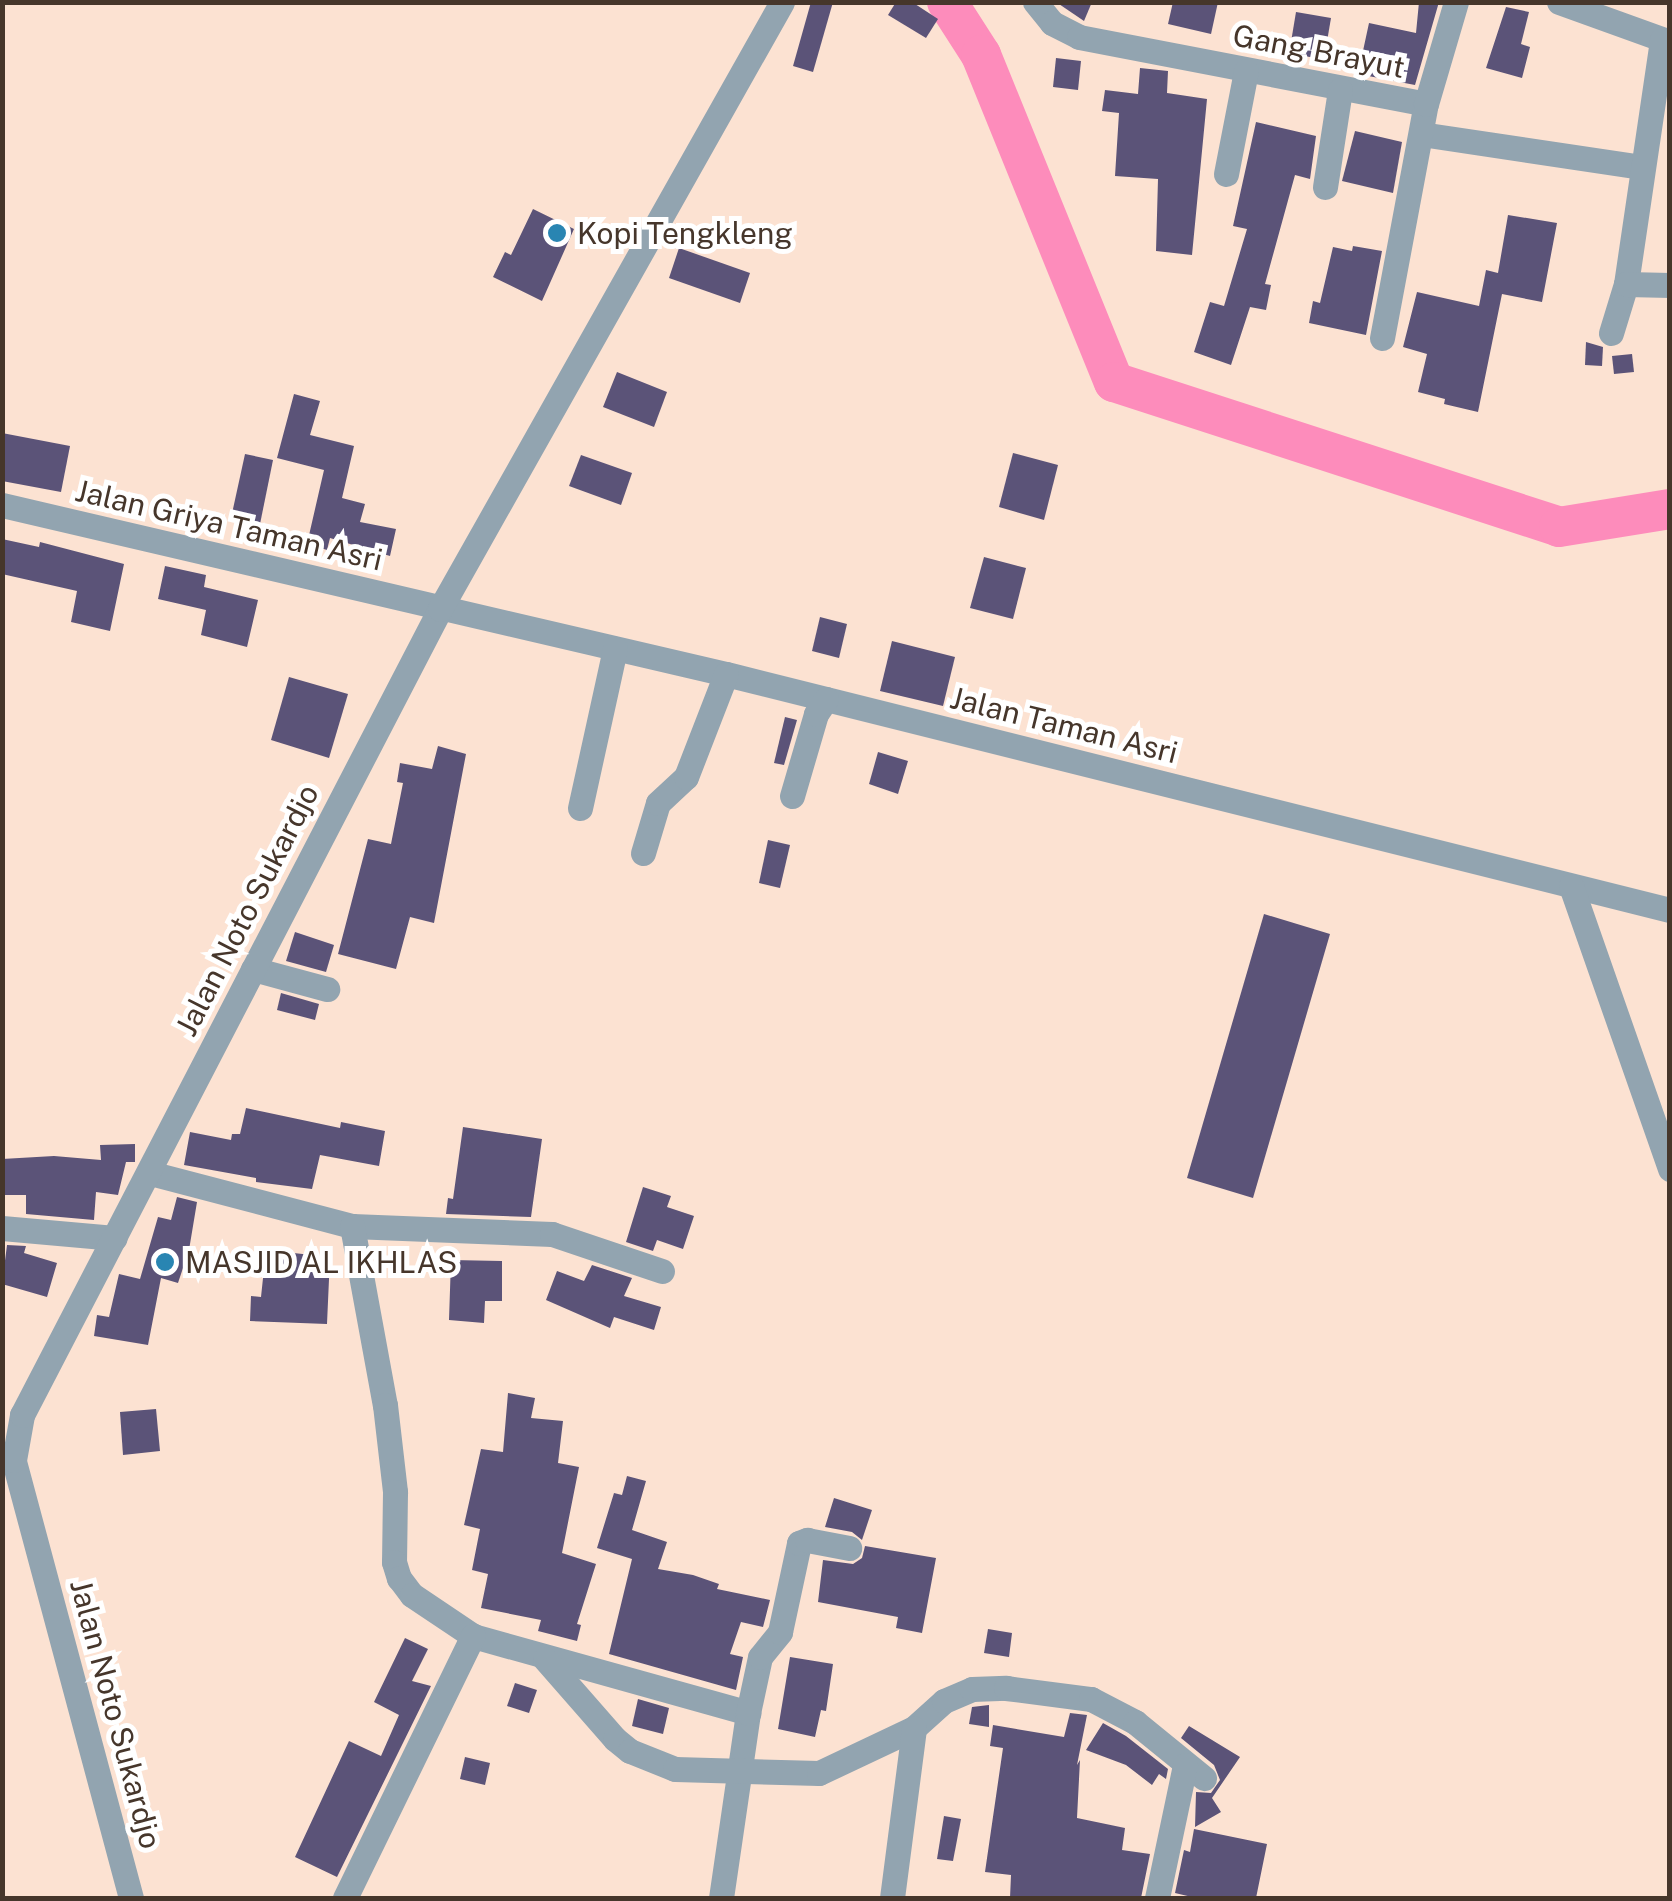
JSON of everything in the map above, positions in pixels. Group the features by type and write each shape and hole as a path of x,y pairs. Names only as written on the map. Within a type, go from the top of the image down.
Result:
{"street":[{"name":"Jalan Noto Sukardjo","path":"130,1898 14,1460 22,1415 35,1383 150,1173 440,609 782,2"},
{"name":"Gang Brayut","path":"1035,2 1052,23 1078,37 1426,104"},
{"path":"1382,338 1426,104 1456,2"},
{"path":"1560,2 1666,41 1626,284 1610,333"},
{"path":"1226,174 1246,71"},
{"path":"1325,186 1340,90"},
{"path":"1421,134 1643,167"},
{"path":"1626,284 1670,285"},
{"name":"Jalan Griya Taman Asri","path":"2,505 440,609"},
{"name":"Jalan Taman Asri","path":"440,609 726,674 1670,910"},
{"path":"580,808 616,649"},
{"path":"644,853 658,803 686,777 726,674"},
{"path":"792,796 816,714 826,699"},
{"path":"1571,886 1670,1169"},
{"path":"253,969 327,989"},
{"path":"150,1173 352,1226 552,1234 662,1270"},
{"path":"352,1226 387,1422 395,1492 394,1562 412,1595 472,1636 748,1713"},
{"path":"2,1228 115,1238"},
{"path":"721,1898 748,1713 760,1657 780,1632 795,1549 808,1540 849,1548"},
{"path":"344,1898 472,1636"},
{"path":"545,1659 630,1752 674,1769 819,1773 914,1728 944,1701 972,1689 1070,1694 1091,1699 1134,1722 1195,1771 1157,1898"},
{"path":"892,1898 914,1728"}],"building":[{"path":"811,2 833,2 813,72 793,66"},
{"path":"896,2 912,2 938,19 926,38 888,15"},
{"path":"1056,2 1092,2 1084,21"},
{"path":"1173,2 1218,2 1211,34 1168,24"},
{"path":"1419,2 1439,2 1415,85 1358,74 1369,23 1416,33"},
{"path":"1506,7 1529,12 1521,44 1530,47 1522,78 1486,68"},
{"path":"1296,12 1331,18 1324,59 1289,54"},
{"path":"1056,58 1081,61 1078,90 1053,87"},
{"path":"1140,68 1168,71 1167,93 1207,99 1192,255 1156,251 1158,179 1115,176 1119,113 1102,111 1105,90 1138,94"},
{"path":"1256,122 1316,136 1310,179 1295,175 1265,284 1271,285 1266,310 1250,307 1231,365 1194,352 1210,302 1224,306 1247,229 1233,226"},
{"path":"1355,131 1402,142 1393,193 1342,181"},
{"path":"533,209 574,229 542,301 493,277 505,252 511,255"},
{"path":"1508,215 1557,223 1542,302 1502,294 1478,412 1444,404 1445,399 1418,392 1427,354 1403,347 1417,292 1479,306 1486,270 1498,273"},
{"path":"1353,246 1382,251 1366,335 1309,323 1313,301 1320,303 1333,247 1352,251"},
{"path":"679,248 750,273 740,303 669,278"},
{"path":"1586,342 1603,347 1602,366 1585,365"},
{"path":"1632,354 1634,372 1614,374 1612,356"},
{"path":"617,372 667,392 654,427 603,407"},
{"path":"294,394 320,401 310,435 354,446 342,498 365,504 360,522 396,529 390,556 330,538 327,550 307,544 324,470 277,458"},
{"path":"2,433 70,446 61,492 2,481"},
{"path":"1013,453 1058,465 1044,520 999,507"},
{"path":"245,454 273,460 260,524 231,518"},
{"path":"581,455 632,473 621,505 569,486"},
{"path":"2,539 39,547 40,542 124,564 110,631 71,622 77,591 2,574"},
{"path":"984,557 1026,568 1013,619 970,608"},
{"path":"165,566 206,575 204,587 258,600 247,647 201,635 206,610 158,599"},
{"path":"820,617 847,624 839,658 812,651"},
{"path":"892,641 955,657 943,706 880,691"},
{"path":"289,677 348,694 329,758 271,740"},
{"path":"785,717 797,720 784,765 774,763"},
{"path":"438,746 466,754 434,923 410,917 396,969 338,954 368,839 391,844 403,783 397,782 400,763 432,769"},
{"path":"878,752 908,761 898,794 869,784"},
{"path":"768,840 790,845 780,888 759,883"},
{"path":"1264,914 1330,934 1253,1198 1187,1178"},
{"path":"295,932 334,945 326,972 286,961"},
{"path":"281,993 319,1004 315,1020 277,1010"},
{"path":"246,1108 340,1128 341,1122 385,1131 379,1166 320,1155 312,1189 256,1182 256,1178 184,1165 190,1132 231,1140 232,1134 240,1134"},
{"path":"463,1127 542,1139 531,1217 446,1214 448,1198 453,1199"},
{"path":"135,1144 135,1162 126,1162 118,1195 96,1192 94,1220 26,1214 26,1195 2,1195 2,1159 54,1156 101,1160 100,1145"},
{"path":"643,1187 671,1196 667,1207 694,1216 683,1249 657,1240 653,1251 626,1242"},
{"path":"177,1197 197,1202 189,1250 178,1283 161,1278 148,1345 94,1336 97,1315 109,1317 119,1274 140,1279 158,1217 171,1220"},
{"path":"7,1245 26,1246 24,1253 57,1263 47,1297 2,1284"},
{"path":"266,1250 330,1257 327,1324 250,1321 251,1296 261,1297"},
{"path":"451,1260 502,1261 502,1301 485,1301 484,1323 449,1320"},
{"path":"592,1265 632,1278 624,1296 661,1307 654,1330 614,1317 610,1328 546,1300 557,1271 584,1281"},
{"path":"508,1393 535,1398 531,1418 563,1421 558,1463 579,1467 562,1553 596,1564 577,1624 581,1625 577,1641 538,1631 541,1620 481,1608 488,1574 472,1570 480,1529 464,1525 481,1449 503,1452"},
{"path":"156,1409 160,1451 123,1455 120,1412"},
{"path":"627,1476 646,1481 632,1530 667,1542 658,1569 693,1575 719,1584 717,1589 770,1600 763,1627 741,1622 730,1654 743,1657 736,1690 609,1654 632,1559 597,1548 614,1493 622,1495"},
{"path":"834,1498 872,1510 862,1540 852,1532 825,1527"},
{"path":"865,1546 936,1558 922,1633 896,1628 898,1617 818,1602 823,1560 853,1564 862,1558"},
{"path":"988,1629 1012,1633 1009,1657 984,1653"},
{"path":"405,1638 428,1649 412,1681 431,1686 337,1877 295,1857 349,1741 381,1756 399,1715 374,1702"},
{"path":"790,1657 833,1664 826,1711 821,1710 815,1737 778,1729"},
{"path":"515,1683 537,1690 529,1713 507,1706"},
{"path":"638,1699 669,1708 663,1734 632,1726"},
{"path":"989,1705 989,1727 969,1724 972,1707"},
{"path":"1070,1713 1087,1715 1077,1765 1080,1760 1077,1818 1125,1828 1122,1850 1150,1854 1141,1898 1010,1898 1011,1875 985,1872 1003,1748 990,1746 993,1725 1064,1737"},
{"path":"1103,1723 1168,1769 1166,1779 1159,1774 1152,1785 1126,1765 1086,1750"},
{"path":"1189,1726 1240,1757 1212,1798 1221,1812 1195,1827 1196,1792 1211,1793 1220,1780 1214,1765 1181,1738"},
{"path":"465,1757 490,1763 485,1785 460,1779"},
{"path":"944,1816 961,1819 953,1861 937,1859"},
{"path":"1194,1829 1267,1844 1256,1898 1196,1898 1175,1893 1184,1850 1190,1852"}],"waterway":[{"path":"947,2 981,55 1114,382 1559,527 1670,509"}],"place":[{"name":"Kopi Tengkleng","path":"557,233"},
{"name":"MASJID AL IKHLAS","path":"165,1262"}]}
